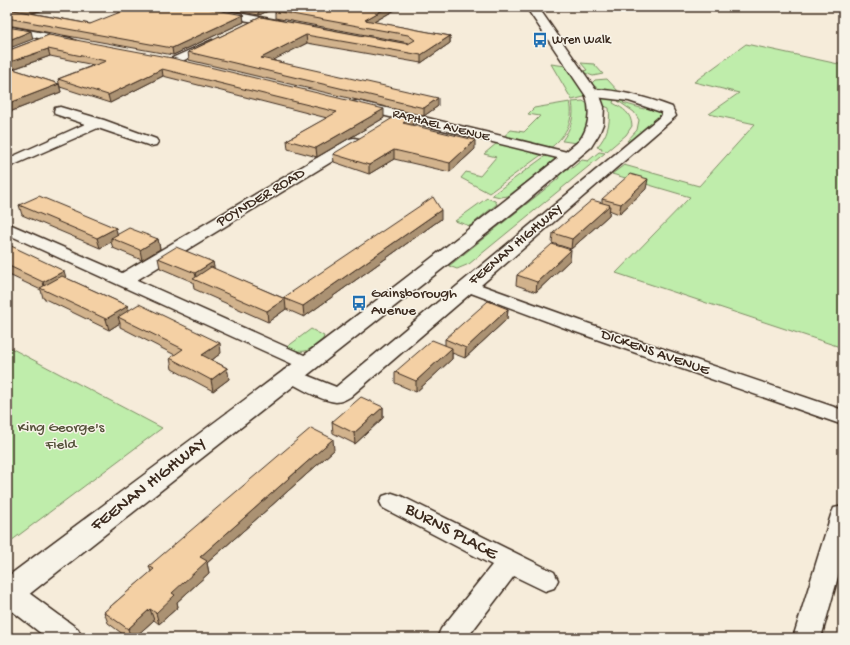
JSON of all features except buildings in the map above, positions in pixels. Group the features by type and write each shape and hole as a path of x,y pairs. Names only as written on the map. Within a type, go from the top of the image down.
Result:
{"street":[{"path":"188,7 291,26"},
{"name":"FEENAN HIGHWAY","path":"8,593 453,251 570,157 586,142 594,127 597,112 595,102 591,93 532,7"},
{"path":"246,27 274,14"},
{"path":"7,29 81,43"},
{"path":"29,46 50,37"},
{"path":"174,61 224,37"},
{"path":"159,58 189,64"},
{"name":"FEENAN HIGHWAY","path":"298,369 330,393 337,395 342,393 669,116 667,110 651,104 613,95 591,93"},
{"name":"RAPHAEL AVENUE","path":"347,103 570,157"},
{"path":"60,111 151,142"},
{"path":"381,126 400,115"},
{"path":"7,164 98,124"},
{"name":"POYNDER ROAD","path":"122,281 364,136"},
{"path":"7,228 122,281 298,369"},
{"name":"DICKENS AVENUE","path":"468,286 594,332 843,418"},
{"name":"BURNS PLACE","path":"392,502 509,563 545,580"},
{"path":"807,638 843,515"},
{"name":"BURNS PLACE","path":"451,638 509,563"},
{"path":"8,593 68,638"}],"green space":[{"path":"746,44 843,65 843,348 616,273 690,197 612,174 624,165 699,186 755,124 709,114 739,93 694,82"},
{"path":"581,63 594,64 603,74 593,76 585,73 583,71 587,70"},
{"path":"551,64 566,66 585,94 584,97 572,100"},
{"path":"607,79 619,92 618,94 599,89 591,84 595,80"},
{"path":"607,97 615,97 613,103 626,112 630,118 632,126 626,135 607,151 601,150 602,148 597,147 606,134 609,124 609,108 602,105 602,99"},
{"path":"627,99 623,103 644,109 649,106 661,112 662,115 632,142 627,141 637,130 639,120 634,112 618,101"},
{"path":"583,101 589,105 589,116 583,134 576,143 562,141 572,122 572,102"},
{"path":"570,102 570,122 564,134 549,149 503,137 511,130 524,132 540,116 528,114 534,108"},
{"path":"497,143 544,153 489,193 461,178 466,172 480,176 496,157 484,154"},
{"path":"599,152 605,153 469,264 457,269 449,266 559,178 558,174 563,170 572,168 582,160 588,161"},
{"path":"548,154 555,156 556,160 508,196 500,197 492,195"},
{"path":"487,198 495,201 497,204 470,226 455,221"},
{"path":"311,329 324,336 323,339 310,349 303,351 293,350 287,347"},
{"name":"King George's Field","path":"7,346 162,428 7,544"}],"place":[{"name":"Wren Walk","path":"540,40"},
{"name":"Gainsborough Avenue","path":"359,303"}]}
